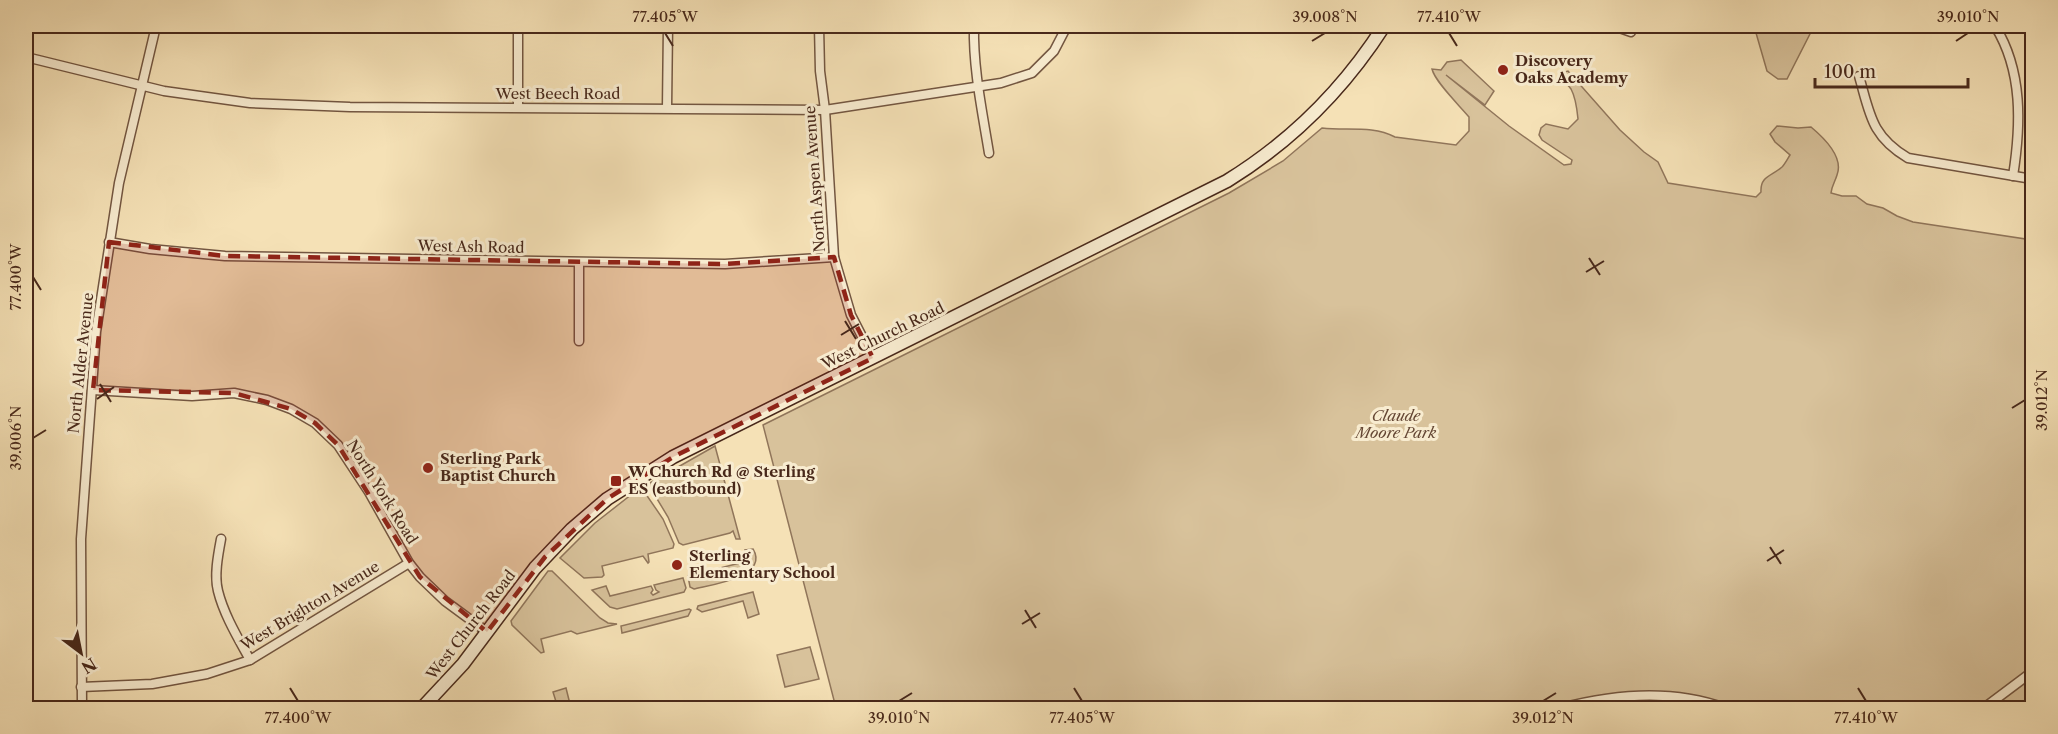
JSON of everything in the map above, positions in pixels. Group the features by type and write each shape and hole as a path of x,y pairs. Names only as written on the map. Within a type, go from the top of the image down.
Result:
{"main road":[{"name":"West Church Road","path":"422,708 463,664 545,557 572,528 607,499 673,457 1151,220 1255,164 1319,110 1366,54 1384,26"}],"street":[{"name":"North Alder Avenue","path":"82,708 81,539 96,332 119,183 156,26"},
{"path":"518,26 518,107"},
{"path":"667,108 668,26"},
{"name":"North Aspen Avenue","path":"819,26 820,70 825,110 834,257 851,315 873,358"},
{"path":"974,26 973,47 989,153"},
{"name":"West Beech Road","path":"26,57 164,91 250,102 350,107 825,110 978,88 1032,73 1054,51 1067,26"},
{"path":"1614,26 1631,32"},
{"path":"1995,26 2001,36 2014,74 2018,103 2018,141 2013,176"},
{"path":"1859,76 1872,119 1880,135 1891,148 1908,158 1919,161 2032,179"},
{"name":"West Ash Road","path":"109,242 150,249 225,256 724,264 834,257"},
{"path":"579,263 579,341"},
{"name":"North York Road","path":"93,390 192,396 234,393 267,400 291,409 315,423 338,445 420,577 445,601 487,632"},
{"path":"222,539 218,556 217,590 250,660"},
{"name":"West Brighton Avenue","path":"81,687 152,684 207,674 250,660 409,562"},
{"path":"1984,708 2032,672"},
{"path":"1561,708 1609,698 1660,696 1701,701 1725,708"}],"highlighted area":[{"path":"109,242 225,256 725,264 834,257 851,315 873,358 673,457 607,499 545,557 487,632 420,577 338,445 315,423 291,409 234,393 93,390"}],"green space":[{"path":"1754,26 1814,26 1787,79 1778,79 1767,71"},
{"name":"Claude Moore Park","path":"1461,60 1494,91 1485,105 1446,75 1509,126 1564,165 1571,164 1572,160 1542,140 1539,135 1541,128 1546,124 1568,129 1578,119 1573,92 1561,76 1561,73 1568,71 1620,130 1658,162 1668,183 1756,197 1761,192 1765,179 1782,167 1790,155 1775,142 1770,134 1777,126 1811,127 1831,148 1838,161 1837,175 1831,193 1856,196 1867,204 1883,208 1913,222 2032,240 2032,708 836,708 763,425 1229,193 1283,161 1322,128 1377,131 1395,137 1456,145 1469,131 1469,117 1443,87 1432,69 1441,70 1447,62"},
{"path":"715,446 740,539 736,539 733,531 683,545 679,543 668,517 648,484"},
{"path":"641,487 663,519 674,544 673,548 648,554 648,563 643,556 602,566 604,575 602,577 584,578 560,558 595,523"},
{"path":"753,549 756,559 746,573 712,585 694,589 690,587 688,576 748,561 745,550"},
{"path":"548,571 552,571 600,618 608,623 617,624 577,634 571,631 541,639 544,652 541,653 512,625 511,621"},
{"path":"683,578 686,588 684,592 617,609 610,607 592,590 606,586 610,596 651,586 653,595 659,592 654,585"},
{"path":"753,592 759,614 748,618 743,601 702,612 697,609 698,606"},
{"path":"691,610 688,616 622,633 621,626"},
{"path":"810,647 819,679 785,687 777,655"},
{"path":"566,688 571,708 558,708 553,692"}],"place":[{"name":"Discovery Oaks Academy","path":"1503,70"},
{"name":"Sterling Park Baptist Church","path":"428,468"},
{"name":"W Church Rd @ Sterling ES (eastbound)","path":"616,481"},
{"name":"Sterling Elementary School","path":"677,565"}]}
